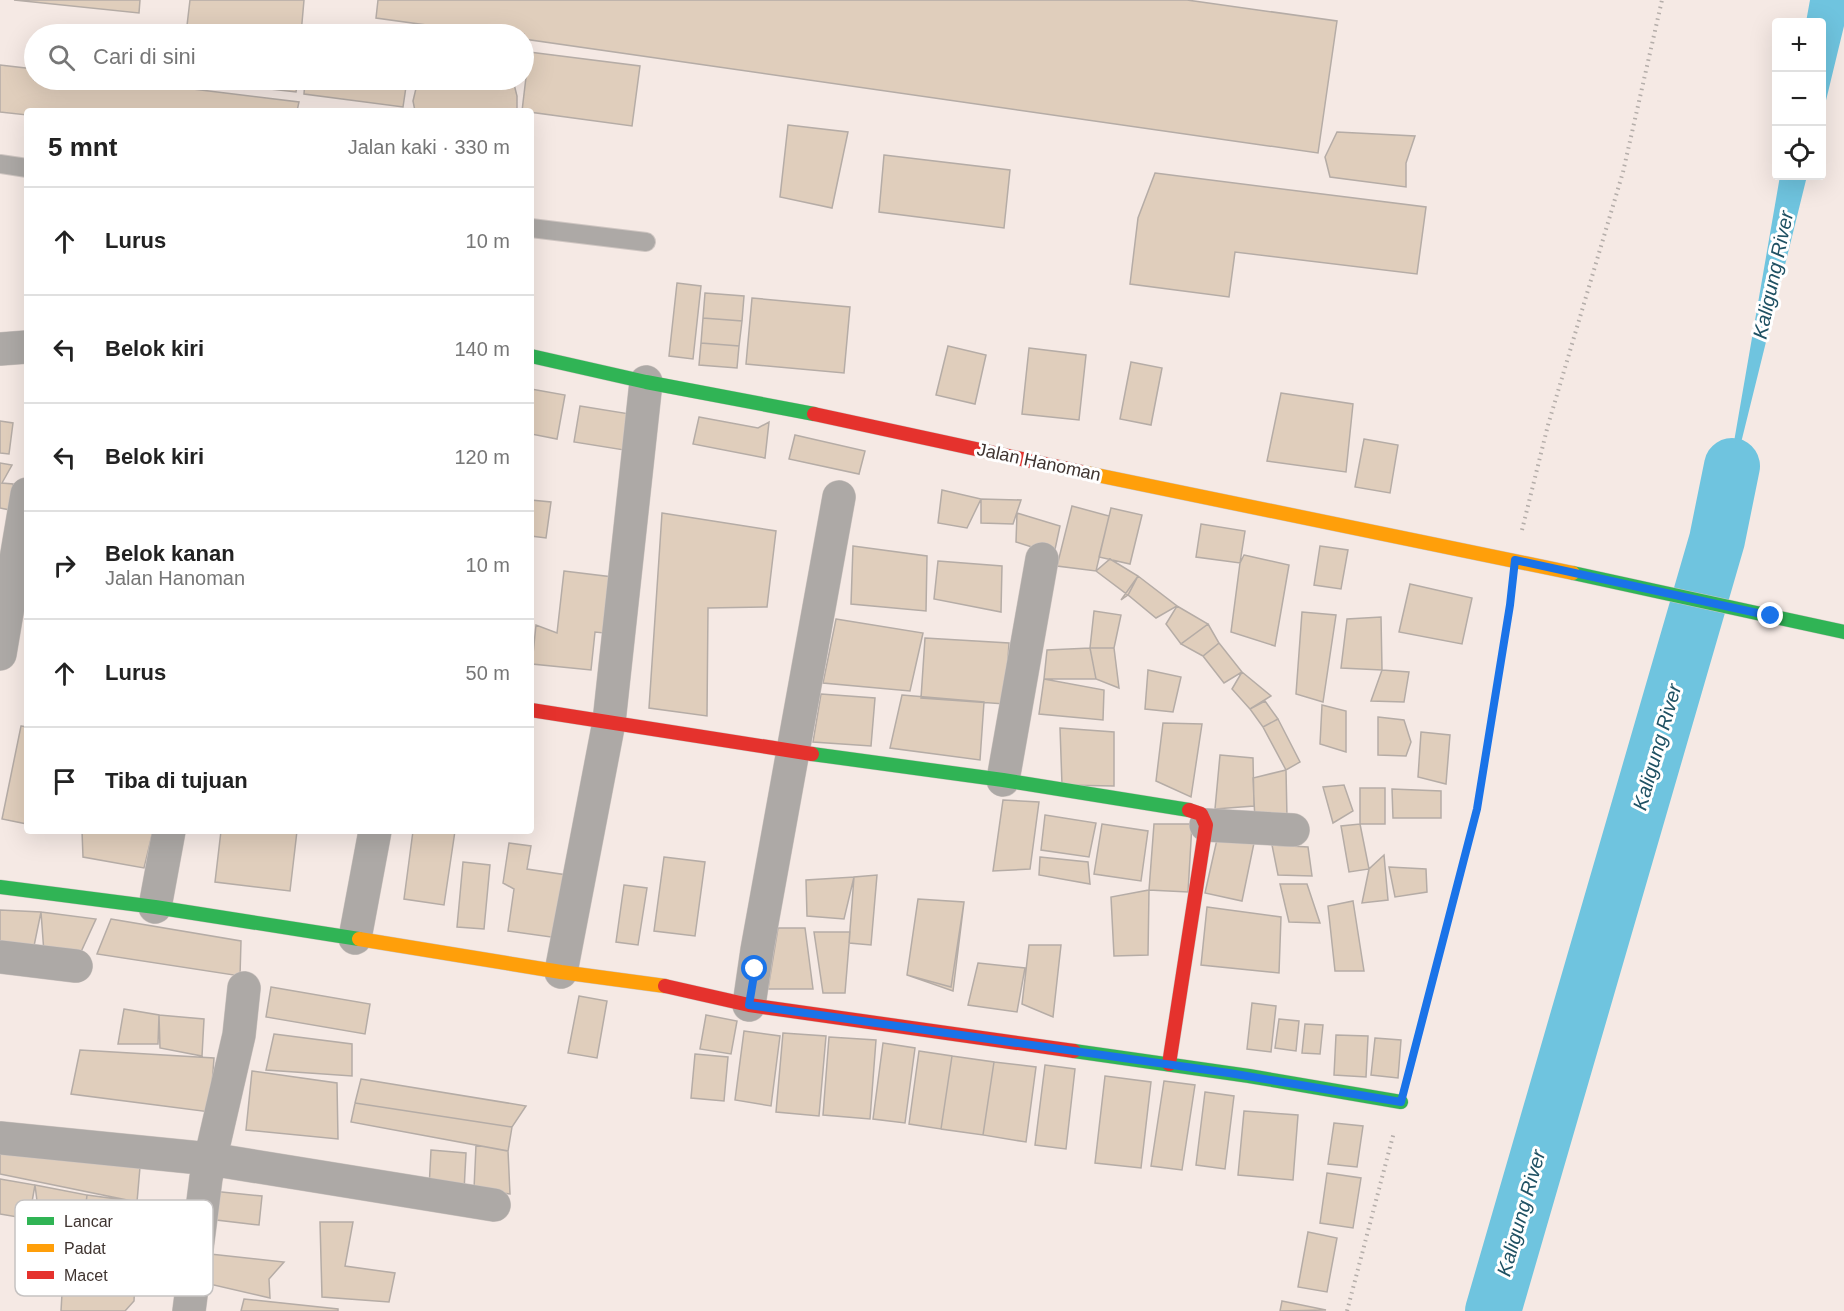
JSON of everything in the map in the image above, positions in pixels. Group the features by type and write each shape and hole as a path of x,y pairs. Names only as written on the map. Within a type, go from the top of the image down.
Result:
{"street":[{"path":"0,349 24,347"},
{"name":"Jalan Hanoman","path":"534,357 646,382 816,414 1028,461 1515,560 1844,632"},
{"path":"561,972 609,722 646,382"},
{"path":"749,1005 839,497"},
{"path":"8,635 24,516"},
{"path":"1003,780 1042,559"},
{"path":"534,710 1197,811 1204,816 1206,825 1169,1064"},
{"path":"1206,825 1293,830"},
{"path":"155,907 168,834"},
{"path":"355,938 374,834"},
{"path":"0,888 155,907 561,972 670,987 749,1005 946,1035 1169,1064 1401,1102"},
{"path":"0,957 76,966"},
{"path":"204,1200 210,1159 239,1035 244,988"},
{"path":"0,1138 210,1159 494,1205"},
{"path":"189,1311 191,1296"}],"lane":[{"path":"0,164 24,168"},
{"path":"534,228 646,242"}],"path":[{"path":"1347,1311 1477,809 1510,605 1515,560 1548,425 1623,172 1662,0"}],"water":[{"path":"1810,0 1844,0 1844,26 1826,100 1826,18 1807,18"},
{"name":"Kaligung River","path":"1779,180 1806,180 1717,540"}],"building":[{"path":"14,0 140,0 139,13"},
{"path":"190,0 304,0 302,24 187,24"},
{"path":"378,0 1187,0 1337,21 1318,153 534,40 534,24 420,24 376,18"},
{"path":"534,53 640,66 632,126 534,113 534,108 522,108 524,90 534,90"},
{"path":"0,65 24,68 24,90 201,90 299,102 298,108 24,108 24,115 0,112"},
{"path":"304,90 406,90 403,107 304,94"},
{"path":"416,90 516,90 517,108 414,108 413,101"},
{"path":"788,125 848,132 832,208 780,197"},
{"path":"1337,132 1415,136 1406,163 1406,187 1330,177 1325,157"},
{"path":"884,155 1010,170 1004,228 879,212"},
{"path":"1155,173 1426,207 1417,274 1235,252 1229,297 1130,284 1138,218"},
{"path":"677,283 701,286 693,359 669,356"},
{"path":"705,293 744,296 742,321 703,318"},
{"path":"752,298 850,307 844,373 746,364"},
{"path":"703,318 742,321 739,346 701,343"},
{"path":"701,343 739,346 737,368 699,365"},
{"path":"948,346 986,355 975,404 936,395"},
{"path":"1029,348 1086,355 1079,420 1022,414"},
{"path":"1131,362 1162,368 1151,425 1120,419"},
{"path":"534,390 565,395 557,439 534,435"},
{"path":"1281,393 1353,404 1346,472 1267,461"},
{"path":"580,406 630,414 624,450 574,442"},
{"path":"699,417 758,428 769,422 765,458 693,444"},
{"path":"0,421 13,423 9,454 0,453"},
{"path":"795,435 865,451 859,474 789,459"},
{"path":"1364,439 1398,445 1390,493 1355,487"},
{"path":"0,463 12,465 2,483 13,484 10,510 0,508"},
{"path":"942,490 981,499 967,528 938,523"},
{"path":"981,499 1021,500 1013,524 981,523"},
{"path":"534,500 551,502 546,538 534,536"},
{"path":"1072,506 1109,516 1096,571 1057,566"},
{"path":"1111,508 1142,515 1130,564 1099,557"},
{"path":"662,513 776,531 767,607 708,608 707,716 649,708"},
{"path":"1017,513 1060,526 1054,554 1016,542"},
{"path":"1201,524 1245,531 1240,563 1196,557"},
{"path":"853,546 927,556 926,611 851,604"},
{"path":"1320,546 1348,550 1341,589 1314,585"},
{"path":"1244,555 1289,565 1275,646 1231,632 1240,563"},
{"path":"1110,559 1138,576 1128,595 1096,571"},
{"path":"938,561 1002,566 1001,612 934,599"},
{"path":"564,571 621,578 614,634 595,632 591,670 534,664 536,625 557,633"},
{"path":"1138,576 1177,606 1156,618 1128,595 1121,600"},
{"path":"1410,584 1472,598 1462,644 1399,632"},
{"path":"1177,606 1208,624 1181,644 1166,624"},
{"path":"1094,611 1121,615 1114,648 1090,648"},
{"path":"1302,612 1336,615 1323,702 1296,694"},
{"path":"1381,617 1382,670 1341,668 1347,619"},
{"path":"836,619 923,633 910,691 823,683"},
{"path":"1208,624 1219,643 1203,656 1181,644"},
{"path":"925,638 1009,643 1005,704 921,698"},
{"path":"1219,643 1242,672 1224,683 1203,656"},
{"path":"1090,648 1096,679 1044,679 1047,650"},
{"path":"1090,648 1114,648 1119,688 1096,679"},
{"path":"1148,670 1181,677 1173,712 1145,709"},
{"path":"1382,670 1409,672 1404,702 1371,701"},
{"path":"1242,672 1271,696 1250,709 1232,689"},
{"path":"1044,679 1104,690 1103,720 1039,714"},
{"path":"821,694 875,698 871,746 813,742"},
{"path":"902,695 984,702 980,760 890,748"},
{"path":"1265,701 1278,719 1263,727 1250,709"},
{"path":"1322,705 1346,711 1346,752 1320,744"},
{"path":"1378,717 1404,720 1411,742 1406,756 1378,755"},
{"path":"1278,719 1300,762 1286,770 1263,727"},
{"path":"1163,723 1202,724 1191,797 1156,781"},
{"path":"21,726 24,726 24,823 2,819"},
{"path":"1060,728 1114,732 1114,786 1062,785"},
{"path":"1421,732 1450,735 1446,784 1418,777"},
{"path":"1220,755 1253,758 1254,806 1215,809"},
{"path":"1286,770 1287,818 1255,821 1253,778"},
{"path":"1344,785 1353,811 1333,823 1323,787"},
{"path":"1360,788 1385,788 1385,824 1360,824"},
{"path":"1392,789 1441,791 1441,818 1393,818"},
{"path":"1003,800 1039,802 1030,869 993,871"},
{"path":"1045,815 1096,823 1089,857 1041,850"},
{"path":"1102,824 1148,831 1141,881 1094,874"},
{"path":"1154,824 1192,824 1188,892 1149,890"},
{"path":"1360,824 1369,869 1349,872 1341,826"},
{"path":"82,834 152,834 144,868 83,857"},
{"path":"221,834 297,834 290,891 215,882"},
{"path":"413,834 455,834 444,905 404,899"},
{"path":"1218,835 1254,843 1242,901 1205,893"},
{"path":"509,843 531,846 527,869 567,875 558,938 508,931 514,889 503,883"},
{"path":"1272,845 1308,847 1312,876 1278,875"},
{"path":"1384,855 1388,900 1362,903 1369,869"},
{"path":"664,857 705,862 695,936 654,931"},
{"path":"1040,857 1088,862 1090,884 1039,875"},
{"path":"463,862 490,865 484,929 457,927"},
{"path":"1389,867 1426,869 1427,892 1395,897"},
{"path":"877,875 871,945 849,943 854,877"},
{"path":"854,877 844,919 807,916 806,880"},
{"path":"1280,884 1307,884 1320,923 1289,922"},
{"path":"624,885 647,888 638,945 616,942"},
{"path":"1149,890 1148,955 1114,956 1111,897"},
{"path":"918,899 964,902 953,991 907,975"},
{"path":"918,899 964,902 951,987 907,975"},
{"path":"1353,901 1364,971 1335,971 1328,906"},
{"path":"1207,907 1281,917 1279,973 1201,965"},
{"path":"0,910 41,912 33,951 0,950"},
{"path":"41,912 96,919 80,954 44,953"},
{"path":"111,919 241,941 240,976 97,954"},
{"path":"778,928 805,928 813,989 768,989"},
{"path":"814,932 850,932 845,993 823,993"},
{"path":"1029,945 1061,945 1053,1017 1022,1004"},
{"path":"978,963 1025,968 1017,1012 968,1005"},
{"path":"271,987 370,1004 365,1034 266,1017"},
{"path":"579,996 607,1001 597,1058 568,1053"},
{"path":"1252,1003 1276,1006 1271,1052 1247,1049"},
{"path":"124,1009 159,1015 158,1044 118,1044"},
{"path":"159,1015 204,1019 202,1056 160,1048"},
{"path":"706,1015 737,1021 731,1054 700,1049"},
{"path":"1279,1019 1299,1021 1296,1051 1275,1048"},
{"path":"1305,1024 1323,1025 1320,1054 1302,1053"},
{"path":"744,1031 780,1036 771,1106 735,1100"},
{"path":"783,1033 826,1036 819,1116 776,1112"},
{"path":"274,1034 352,1044 352,1076 266,1070"},
{"path":"1336,1035 1368,1036 1366,1077 1334,1075"},
{"path":"829,1037 876,1040 870,1119 823,1115"},
{"path":"1375,1038 1401,1040 1398,1078 1371,1075"},
{"path":"883,1043 915,1048 905,1123 873,1119"},
{"path":"80,1050 214,1058 210,1112 71,1094"},
{"path":"919,1051 952,1056 941,1129 909,1124"},
{"path":"695,1054 728,1057 724,1101 691,1098"},
{"path":"952,1056 994,1062 983,1135 941,1129"},
{"path":"994,1062 1036,1067 1026,1142 983,1135"},
{"path":"1045,1065 1075,1069 1066,1149 1035,1145"},
{"path":"252,1071 337,1083 338,1139 246,1130"},
{"path":"1105,1076 1151,1082 1141,1168 1095,1163"},
{"path":"361,1079 526,1106 512,1127 355,1103"},
{"path":"1164,1081 1195,1085 1182,1170 1151,1166"},
{"path":"1205,1092 1234,1096 1225,1169 1196,1165"},
{"path":"355,1103 512,1127 508,1151 351,1122"},
{"path":"1244,1111 1298,1115 1293,1180 1238,1175"},
{"path":"1334,1123 1363,1126 1357,1167 1328,1164"},
{"path":"476,1145 508,1151 510,1194 474,1189"},
{"path":"0,1150 140,1167 137,1200 127,1200 0,1174"},
{"path":"431,1150 466,1153 464,1191 429,1189"},
{"path":"1327,1173 1361,1178 1353,1228 1320,1223"},
{"path":"0,1179 35,1185 32,1200 15,1200 15,1217 0,1214"},
{"path":"35,1185 87,1195 86,1200 37,1200"},
{"path":"212,1191 262,1196 259,1225 213,1220 213,1200 211,1200"},
{"path":"87,1195 124,1200 86,1200"},
{"path":"320,1222 353,1222 345,1266 395,1273 389,1302 322,1297"},
{"path":"1308,1232 1337,1238 1327,1292 1298,1287"},
{"path":"213,1254 284,1262 269,1279 270,1298 213,1285"},
{"path":"62,1296 134,1296 134,1301 125,1311 61,1311"},
{"path":"244,1299 338,1309 338,1311 241,1311"},
{"path":"1282,1301 1326,1310 1280,1311"}],"waterway":[{"name":"Kaligung River","path":"1493,1311 1717,540 1732,466"}],"traffic: fast":[{"path":"534,357 646,382 814,414"},
{"path":"1573,573 1844,632"},
{"path":"812,754 1003,780 1189,810"},
{"path":"0,887 155,907 359,939"},
{"path":"1074,1051 1249,1076 1401,1102"}],"traffic: slow":[{"path":"1082,472 1573,573"},
{"path":"359,939 561,972 665,986"}],"traffic: jam":[{"path":"814,414 1082,472"},
{"path":"534,710 812,754"},
{"path":"1169,1064 1206,825 1201,814 1189,810"},
{"path":"665,986 749,1005 1074,1051"}],"route":[{"path":"755,969 749,1005 946,1035 1051,1047 1229,1073 1401,1102 1477,809 1510,605 1515,560 1771,616"}]}
